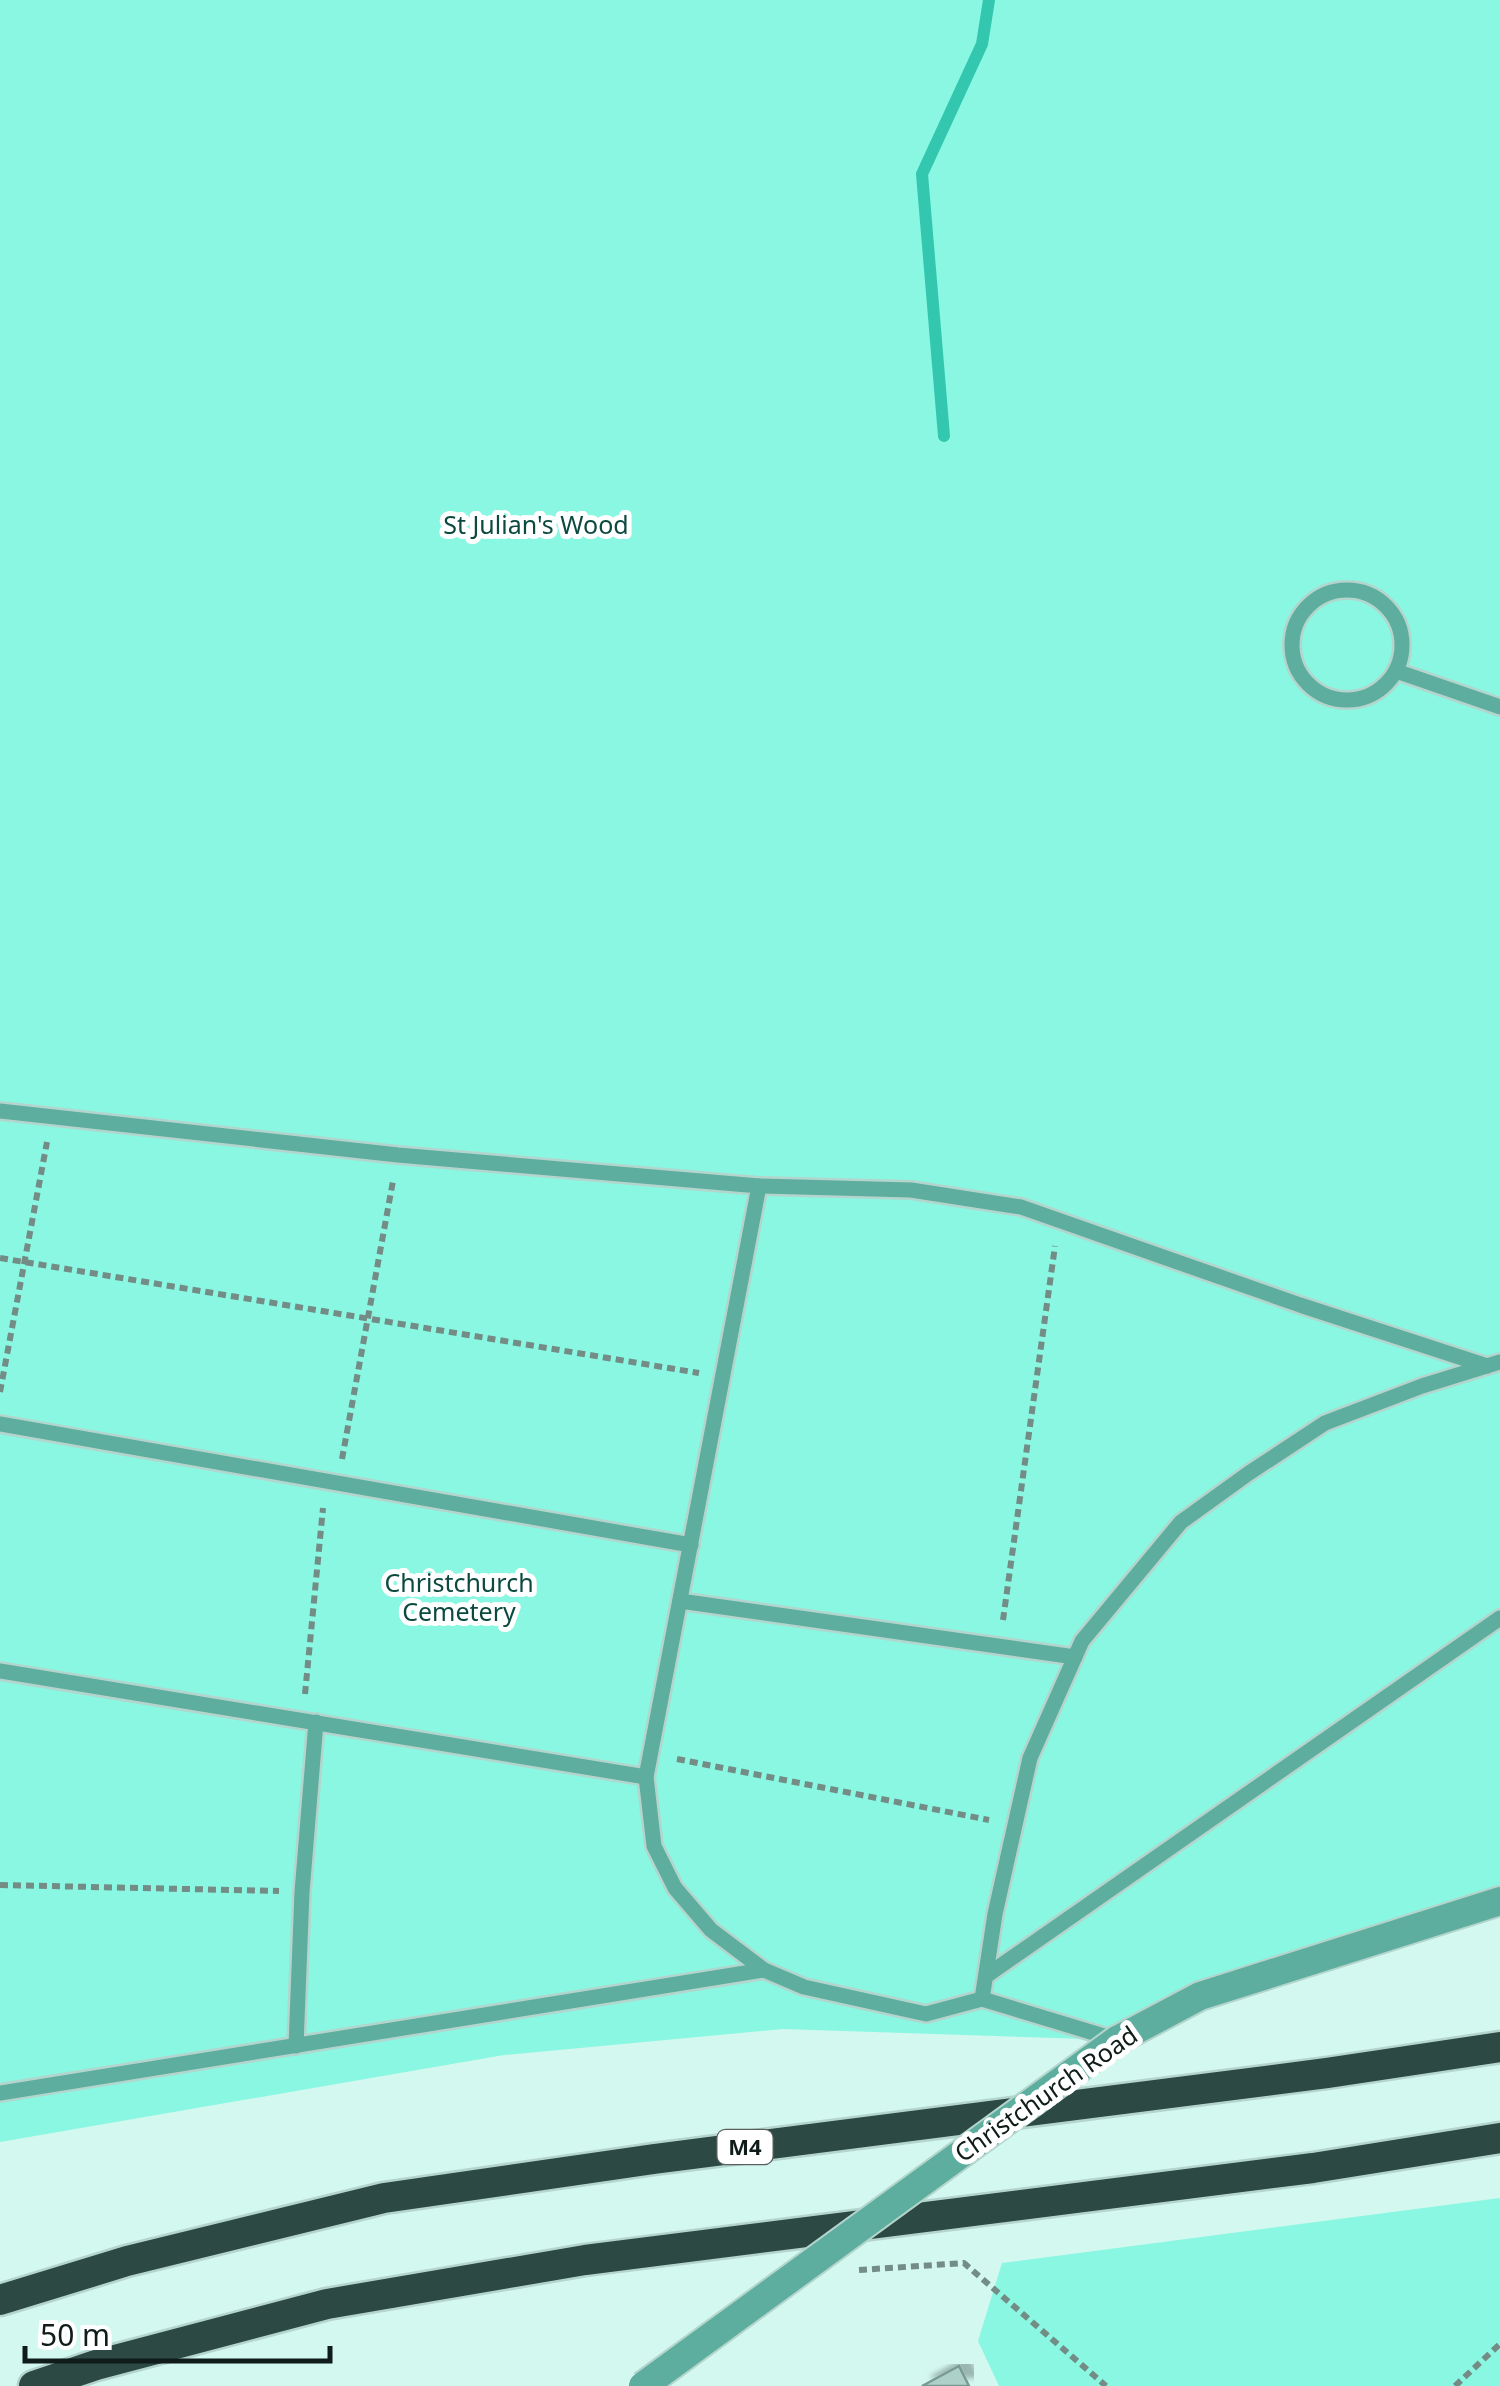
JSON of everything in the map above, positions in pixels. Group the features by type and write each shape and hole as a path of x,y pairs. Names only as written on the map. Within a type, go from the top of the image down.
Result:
{"highway":[{"name":"M4","path":"0,2300 126,2261 384,2198 654,2159 1327,2074 1500,2047"},
{"path":"34,2386 96,2365 327,2304 566,2263 1313,2168 1500,2138"}],"street":[{"name":"Christchurch Road","path":"644,2386 1116,2040 1200,1996 1500,1901"}],"lane":[{"path":"1338,590 1367,594 1384,604 1396,620 1402,638 1396,671 1384,686 1367,697 1342,700 1324,695 1310,687 1298,672 1291,650 1292,632 1302,612 1326,594 1338,590"},
{"path":"1396,671 1500,707"},
{"path":"0,1110 398,1155 758,1186 911,1190 1021,1207 1300,1306 1493,1364"},
{"path":"758,1186 646,1776 654,1846 675,1888 711,1930 764,1970 804,1988 926,2014 982,1999 1116,2040"},
{"path":"982,1999 994,1914 1030,1758 1082,1641 1181,1522 1249,1473 1325,1423 1493,1364"},
{"path":"0,1424 690,1545"},
{"path":"680,1601 1075,1656"},
{"path":"986,1976 1500,1618"},
{"path":"0,1671 646,1776"},
{"path":"296,2046 309,1721"},
{"path":"0,2094 764,1970"}],"path":[{"path":"0,1392 51,1116"},
{"path":"309,1721 331,1482 368,1320 398,1155"},
{"path":"999,1646 1059,1221"},
{"path":"0,1258 722,1376"},
{"path":"651,1754 1015,1826"},
{"path":"0,1885 302,1892"},
{"path":"814,2260 862,2271 964,2262 1106,2386"},
{"path":"1454,2386 1500,2344"}],"green space":[{"path":"0,0 1500,0 1500,1901 1117,2040 783,2029 504,2055 0,2142"},
{"path":"1500,2198 1500,2386 999,2386 978,2341 1002,2263"}],"building":[{"path":"959,2366 969,2386 922,2386"}],"waterway":[{"path":"944,436 922,174 982,44 989,0"}],"park label":[{"name":"St Julian's Wood","path":"536,525"},
{"name":"Christchurch Cemetery","path":"459,1598"}]}
